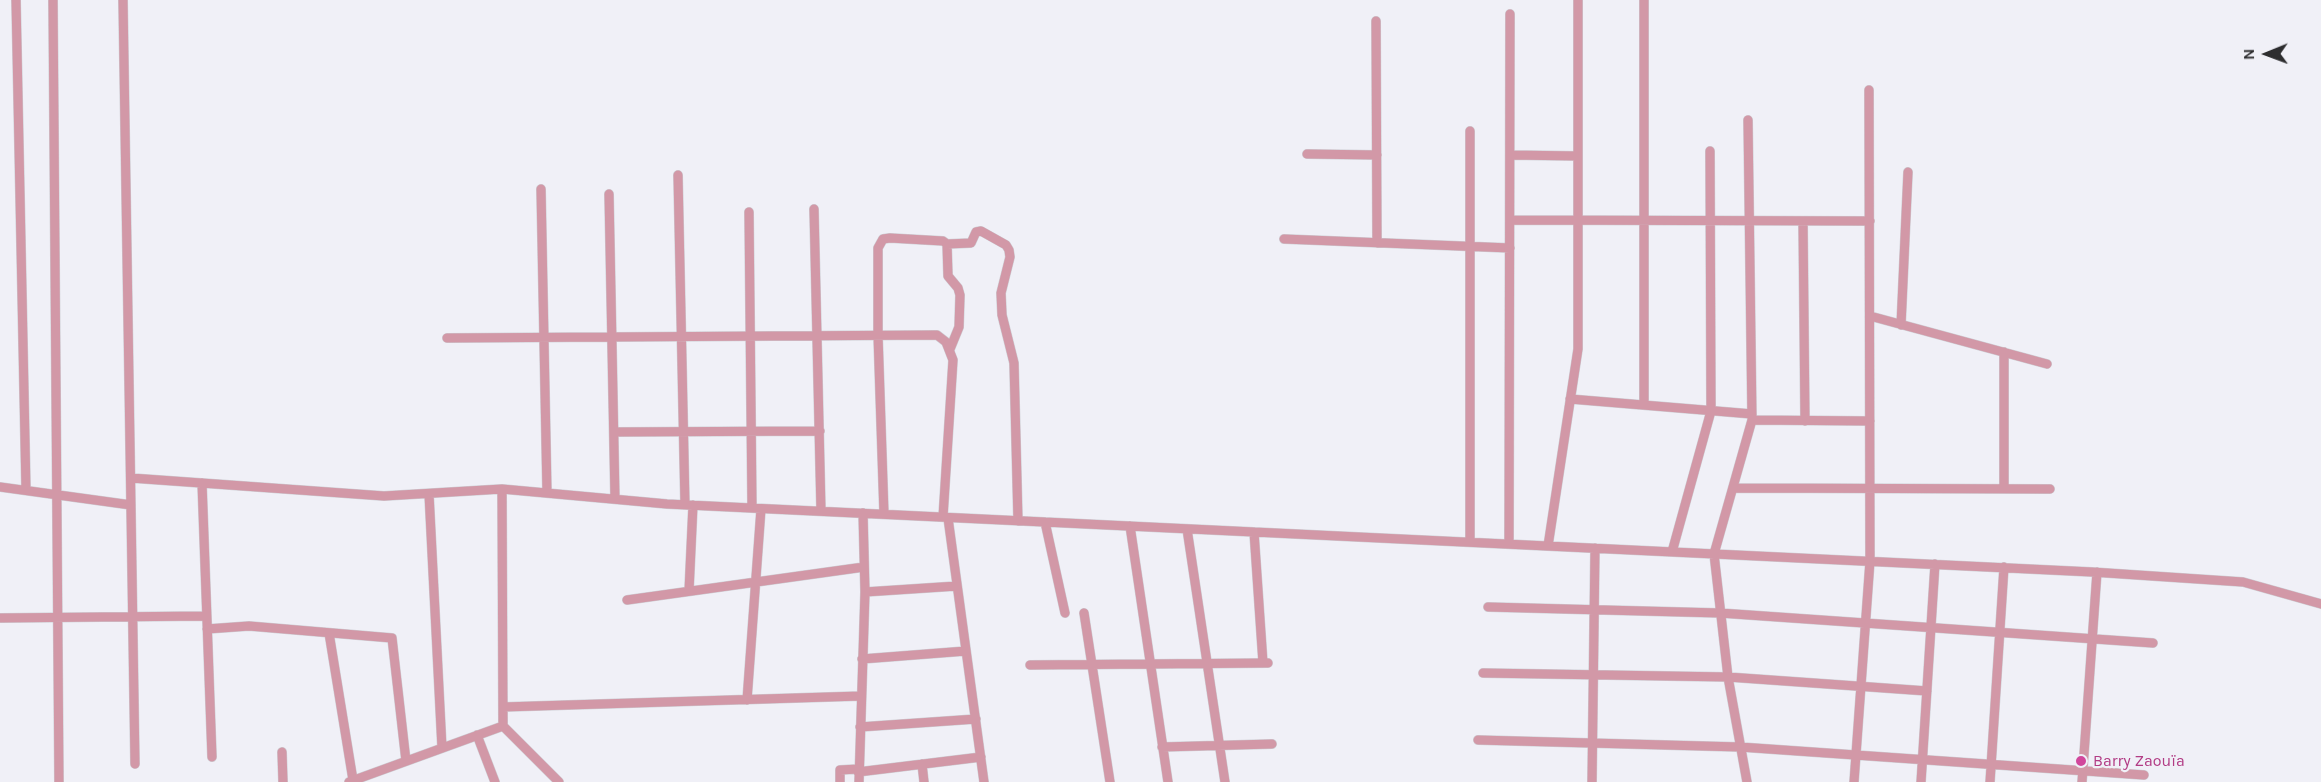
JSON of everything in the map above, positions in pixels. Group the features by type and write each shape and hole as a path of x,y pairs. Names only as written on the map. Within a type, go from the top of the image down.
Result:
{"street":[{"path":"16,0 26,490"},
{"path":"53,0 59,782"},
{"path":"123,0 135,764"},
{"path":"1548,546 1578,349 1578,0"},
{"path":"1644,0 1644,405"},
{"path":"1509,544 1510,14"},
{"path":"1376,21 1377,243"},
{"path":"1854,782 1870,561 1869,90"},
{"path":"1747,782 1728,677 1714,554 1752,417 1748,120"},
{"path":"1470,131 1470,542"},
{"path":"1672,552 1711,411 1710,151"},
{"path":"1307,154 1377,155"},
{"path":"1510,155 1578,156"},
{"path":"1901,325 1908,172"},
{"path":"678,175 684,432 689,505 689,591"},
{"path":"541,189 547,493"},
{"path":"609,194 615,499"},
{"path":"814,209 822,512"},
{"path":"747,700 755,582 756,508 751,431 749,212"},
{"path":"1510,220 1870,221"},
{"path":"1803,221 1805,421"},
{"path":"884,514 878,335 879,243 883,239 891,238 943,241 947,244 971,243 976,232 981,231 1006,245 1010,257 1001,293 1002,315 1014,363 1018,521"},
{"path":"1284,240 1510,248"},
{"path":"947,244 948,276 958,288 960,295 959,327 950,348"},
{"path":"1870,316 2047,364"},
{"path":"447,338 937,335 946,342 953,360 945,517 957,586 984,782"},
{"path":"2004,352 2004,489"},
{"path":"1570,399 1711,411 1752,417 1870,422"},
{"path":"614,432 820,431"},
{"path":"131,478 384,496 502,489 689,505 822,512 2097,572 2243,582 2321,604"},
{"path":"202,483 212,757"},
{"path":"0,487 131,505"},
{"path":"1732,488 2050,489"},
{"path":"502,489 503,726 559,782"},
{"path":"429,494 442,748"},
{"path":"858,774 865,592 863,513"},
{"path":"1045,522 1065,613"},
{"path":"1130,526 1168,782"},
{"path":"1187,529 1225,782"},
{"path":"1030,665 1265,663 1254,532"},
{"path":"1592,782 1595,548"},
{"path":"1921,782 1935,564"},
{"path":"627,600 864,567"},
{"path":"1990,782 2004,567"},
{"path":"2082,782 2097,572"},
{"path":"865,592 957,586"},
{"path":"1488,607 1720,613 2152,644"},
{"path":"1084,613 1110,782"},
{"path":"0,618 206,616"},
{"path":"207,629 249,626 392,638 406,761"},
{"path":"329,633 351,781 503,726"},
{"path":"862,659 966,651"},
{"path":"1483,673 1728,677 1927,691"},
{"path":"503,707 861,696"},
{"path":"860,727 976,720"},
{"path":"477,735 495,782"},
{"path":"1478,740 1740,747 2144,775"},
{"path":"1162,747 1272,744"},
{"path":"282,752 283,782"},
{"path":"840,782 840,770 858,774 981,757"},
{"path":"922,764 924,782"}],"place":[{"name":"Barry Zaouïa","path":"2081,761"}]}
